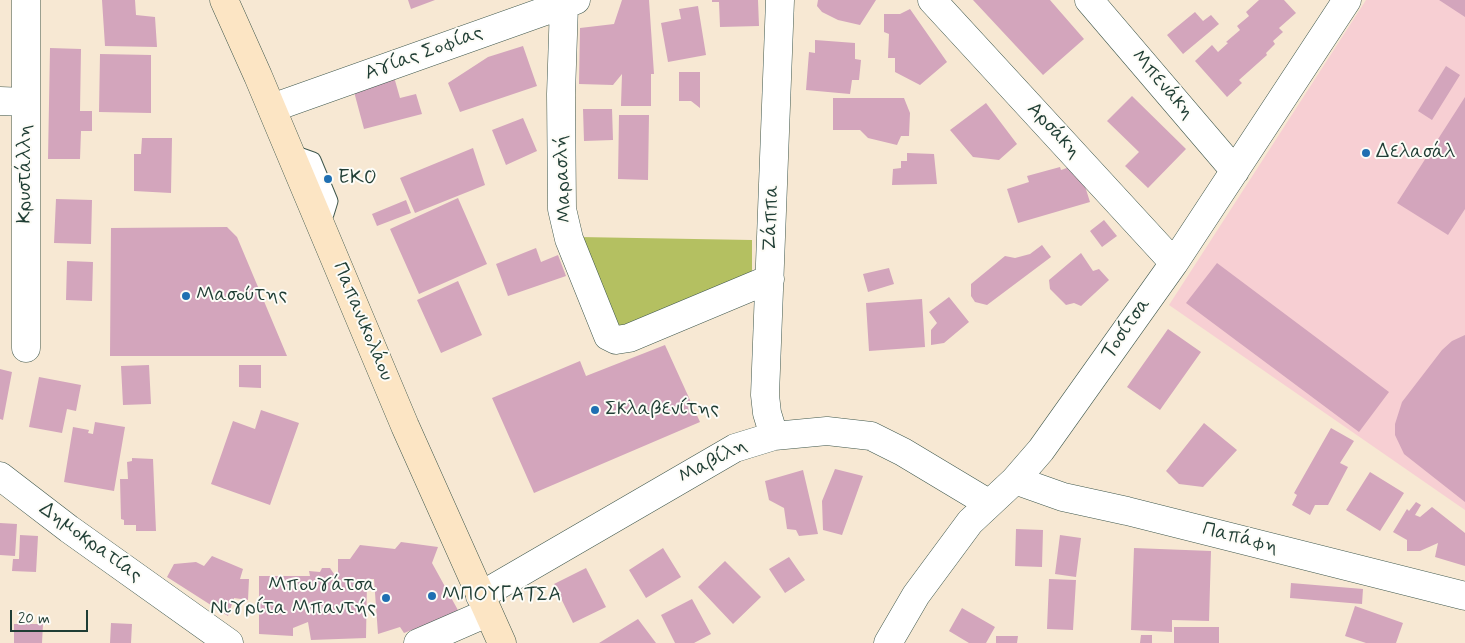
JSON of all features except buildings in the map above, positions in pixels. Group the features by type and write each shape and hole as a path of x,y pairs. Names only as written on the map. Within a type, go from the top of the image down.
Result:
{"main road":[{"name":"Παπανικολάου","path":"224,0 272,108 405,426 502,643"}],"street":[{"name":"Κρυστάλλη","path":"26,0 13,102 26,348"},
{"name":"Ζάππα","path":"774,436 767,413 765,395 780,0"},
{"name":"Αρσάκη","path":"932,0 1174,263"},
{"name":"Μπενάκη","path":"1089,0 1235,171"},
{"name":"Τοσίτσα","path":"888,643 927,579 970,522 988,503 1015,480 1041,450 1174,263 1347,0"},
{"name":"Αγίας Σοφίας","path":"272,108 570,2"},
{"name":"Μαρασλή","path":"570,2 561,177 564,222 608,336 616,340 629,338 770,279"},
{"name":"Μαβίλη","path":"484,604 735,448 774,436 827,431 871,436 903,452 988,503"},
{"name":"Δημοκρατίας","path":"0,476 77,535 229,643"},
{"name":"Παπάφη","path":"1015,480 1063,497 1465,596"},
{"path":"418,643 484,604"}],"lane":[{"path":"299,154 313,160 330,201 326,214"}],"shaded area":[{"name":"Δελασάλ","path":"1366,0 1465,0 1465,510 1169,305"}],"green space":[{"path":"579,237 752,240 752,277 617,332"}],"place":[{"name":"Δελασάλ","path":"1366,153"},
{"name":"EKO","path":"328,179"},
{"name":"Μασούτης","path":"186,296"},
{"name":"Σκλαβενίτης","path":"595,410"},
{"name":"ΜΠΟΥΓΑΤΣΑ","path":"432,596"},
{"name":"Μπουγάτσα Νιγρίτα Μπαντής","path":"386,598"}]}
